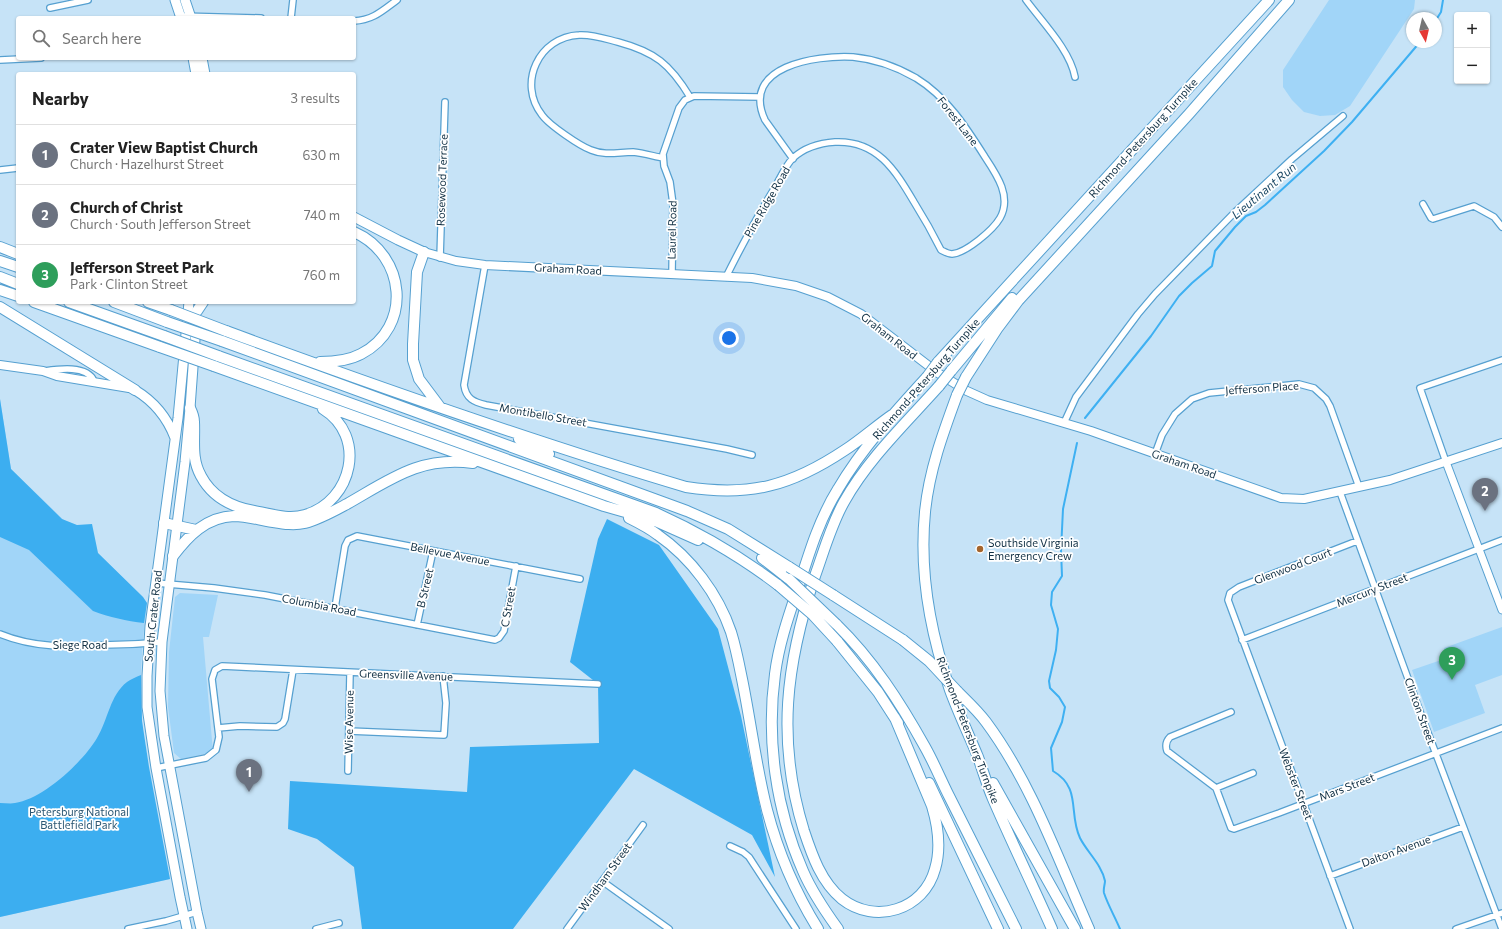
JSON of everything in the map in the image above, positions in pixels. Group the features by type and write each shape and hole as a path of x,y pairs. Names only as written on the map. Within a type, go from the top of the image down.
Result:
{"highway":[{"name":"Richmond-Petersburg Turnpike","path":"838,929 826,912 806,877 794,847 787,827 777,786 773,751 772,694 785,626 815,535 826,511 846,475 892,415 938,362 1269,0"},
{"name":"Richmond-Petersburg Turnpike","path":"1052,929 994,800 950,690 935,642 924,582 923,561 924,527 928,488 939,446 957,395 997,329 1018,301 1040,276 1189,114 1290,0"},
{"path":"311,362 340,361 361,354 379,341 393,318 396,307 396,288 390,266 386,257 375,246 363,236 356,233"},
{"path":"0,246 16,249"},
{"path":"0,246 16,253"},
{"path":"424,252 417,272 412,344 413,360 419,380 440,407"},
{"path":"0,261 16,266"},
{"path":"895,718 932,806 938,837 937,864 928,887 906,907 889,912 872,912 862,910 850,904 835,893 821,872 809,844 794,791 790,764 787,718 791,668 796,639 828,536 844,502 879,453 952,371 1013,298 1040,276"},
{"path":"0,277 16,283"},
{"path":"0,290 16,295"},
{"path":"40,304 604,506 653,520 706,544 740,564 759,570"},
{"path":"75,304 656,513 708,538 759,570 813,615 837,641 866,676 895,718 926,777 998,929"},
{"path":"119,304 687,511 728,529 834,595 903,640 928,661 986,721 1016,769 1044,826 1089,929"},
{"path":"154,304 311,362 486,423 572,452 686,487 721,491 739,491 774,486 819,467 847,449 892,415"},
{"path":"0,307 135,390"},
{"path":"190,408 194,421 194,460 201,476 212,492 226,502 242,509 285,517 295,517 316,511 329,503 341,488 347,475 349,464 348,444 340,425 331,414 311,401"},
{"path":"486,423 542,451 613,483"},
{"path":"173,556 196,530 218,519 234,516 286,524 306,522 331,512 418,466 444,461 489,465"},
{"path":"604,506 648,528 672,545 706,584 724,615 736,651 767,810 777,843 793,884 818,929"},
{"path":"687,511 740,543 772,565 789,579 854,642 875,667 926,748 1016,929"},
{"path":"164,523 196,530"},
{"path":"961,717 1005,806 1075,929"}],"main road":[{"path":"175,0 181,16"},
{"path":"185,0 191,16"},
{"path":"193,60 196,72"},
{"path":"202,60 205,72"},
{"name":"Graham Road","path":"356,218 424,252 440,258 468,264 726,277 774,281 796,286 828,297 861,314 938,373 967,391 987,400 1009,408 1064,423 1282,498 1304,499 1390,480 1502,443"},
{"name":"South Crater Road","path":"187,929 156,768 147,697 148,643 176,439 189,304"},
{"name":"South Crater Road","path":"197,306 190,408 160,662 162,715 169,766 201,929"},
{"path":"0,365 43,371 57,376 135,390 159,408 171,426 176,439"}],"street":[{"path":"50,8 88,0"},
{"path":"291,16 293,0"},
{"path":"356,20 371,18 378,15 396,0"},
{"path":"1026,0 1058,42 1070,61 1075,77"},
{"path":"663,158 633,152 605,154 597,153 548,122 538,108 532,87 532,78 537,61 548,47 564,38 580,35 605,39 633,46 650,53 664,64 677,78 690,97 760,98 761,112 764,120 793,159"},
{"name":"Forest Lane","path":"760,98 764,84 772,75 793,65 819,58 853,57 866,59 903,71 932,89 950,106 996,174 1001,184 1004,202 1001,217 996,224 974,244 954,254 945,253 939,245"},
{"path":"0,60 16,59"},
{"name":"Laurel Road","path":"672,274 673,204 672,193 663,158 664,149 679,108 685,100 690,97"},
{"name":"Rosewood Terrace","path":"440,258 445,102"},
{"path":"1064,423 1076,397 1138,314 1155,294 1234,213 1292,159 1343,116"},
{"name":"Pine Ridge Road","path":"726,277 767,200 789,164 793,159 808,149 830,142 850,142 870,149 887,162 900,178 939,245"},
{"path":"0,170 16,168"},
{"path":"1423,204 1430,218 1433,219 1474,206 1494,217 1502,226"},
{"name":"Montibello Street","path":"485,265 464,385 465,392 472,400 506,409 728,449 752,455"},
{"path":"1502,360 1420,388 1446,462 1502,610"},
{"name":"Jefferson Place","path":"1155,454 1168,424 1180,409 1192,399 1209,393 1298,384 1314,388 1326,399 1330,406 1359,487"},
{"name":"Clinton Street","path":"1340,492 1463,827 1499,914 1502,929"},
{"name":"Bellevue Avenue","path":"335,608 346,544 352,537 357,536 580,579"},
{"name":"Mercury Street","path":"1242,640 1502,540"},
{"name":"Glenwood Court","path":"1230,593 1239,587 1357,541"},
{"name":"B Street","path":"417,625 433,551"},
{"name":"C Street","path":"468,635 495,640 503,635 516,566"},
{"name":"Columbia Road","path":"156,583 214,588 265,595 468,635"},
{"name":"Webster Street","path":"1230,593 1228,604 1350,929"},
{"name":"Siege Road","path":"0,634 38,645 59,647 137,645 162,642"},
{"name":"Greensville Avenue","path":"218,728 212,679 215,670 222,666 598,684"},
{"path":"156,768 210,756 216,750 218,744 218,728 240,726 277,727 283,723 293,670"},
{"name":"Wise Avenue","path":"348,771 350,672"},
{"path":"349,731 444,735 446,703 443,676"},
{"path":"1231,712 1170,737 1166,743 1167,751 1216,788 1254,773"},
{"name":"Mars Street","path":"1216,788 1232,828 1234,829 1502,728"},
{"name":"Windham Street","path":"567,929 643,825"},
{"name":"Dalton Avenue","path":"1330,876 1463,827"},
{"path":"730,846 743,852 749,857 796,929"},
{"path":"602,881 669,929"},
{"path":"128,929 197,912"},
{"path":"1456,929 1499,914"},
{"path":"316,929 338,923"}],"green space":[{"path":"1329,0 1415,0 1414,9 1412,12 1406,12 1406,21 1350,106 1335,115 1320,116 1304,112 1292,100 1283,87 1283,70"},
{"name":"Petersburg National Battlefield Park","path":"0,399 11,469 143,597 147,603 142,661 142,719 150,779 170,879 0,917"},
{"path":"0,399 11,469 62,519 77,525 92,524 98,553 143,597 147,603 144,623 93,611 29,550 0,537"},
{"path":"607,519 659,545 718,629 741,716 775,877 752,835 634,769 513,929 362,929 354,867 317,839 288,829 290,781 467,792 470,747 599,743 598,684 570,662 598,539"},
{"path":"180,593 218,595 209,637 203,637 213,752 181,759 174,753 168,707 169,652 175,597"},
{"path":"1502,627 1502,675 1475,685 1485,713 1434,732 1412,670 1447,658 1444,648"},
{"path":"141,675 142,721 170,879 0,917 0,803 15,803 26,800 38,795 61,778 91,748 101,731 113,701 121,687"}],"waterway":[{"name":"Lieutinant Run","path":"1441,12 1443,0"},
{"name":"Lieutinant Run","path":"1085,418 1151,336 1179,296 1212,266 1215,251 1235,227 1246,216 1256,212 1265,205 1324,151 1352,122 1415,48"},
{"name":"Lieutinant Run","path":"1077,443 1063,509 1061,550 1062,576 1052,592 1051,605 1058,629 1056,650 1049,681 1050,688 1059,697 1065,707 1062,722 1051,748 1053,771 1068,785 1080,838 1101,870 1105,881 1104,893 1120,929"}],"place":[{"name":"Church of Christ","path":"1485,511"},
{"name":"Southside Virginia Emergency Crew","path":"980,549"},
{"name":"Jefferson Street Park","path":"1452,680"},
{"name":"Crater View Baptist Church","path":"249,792"}]}
